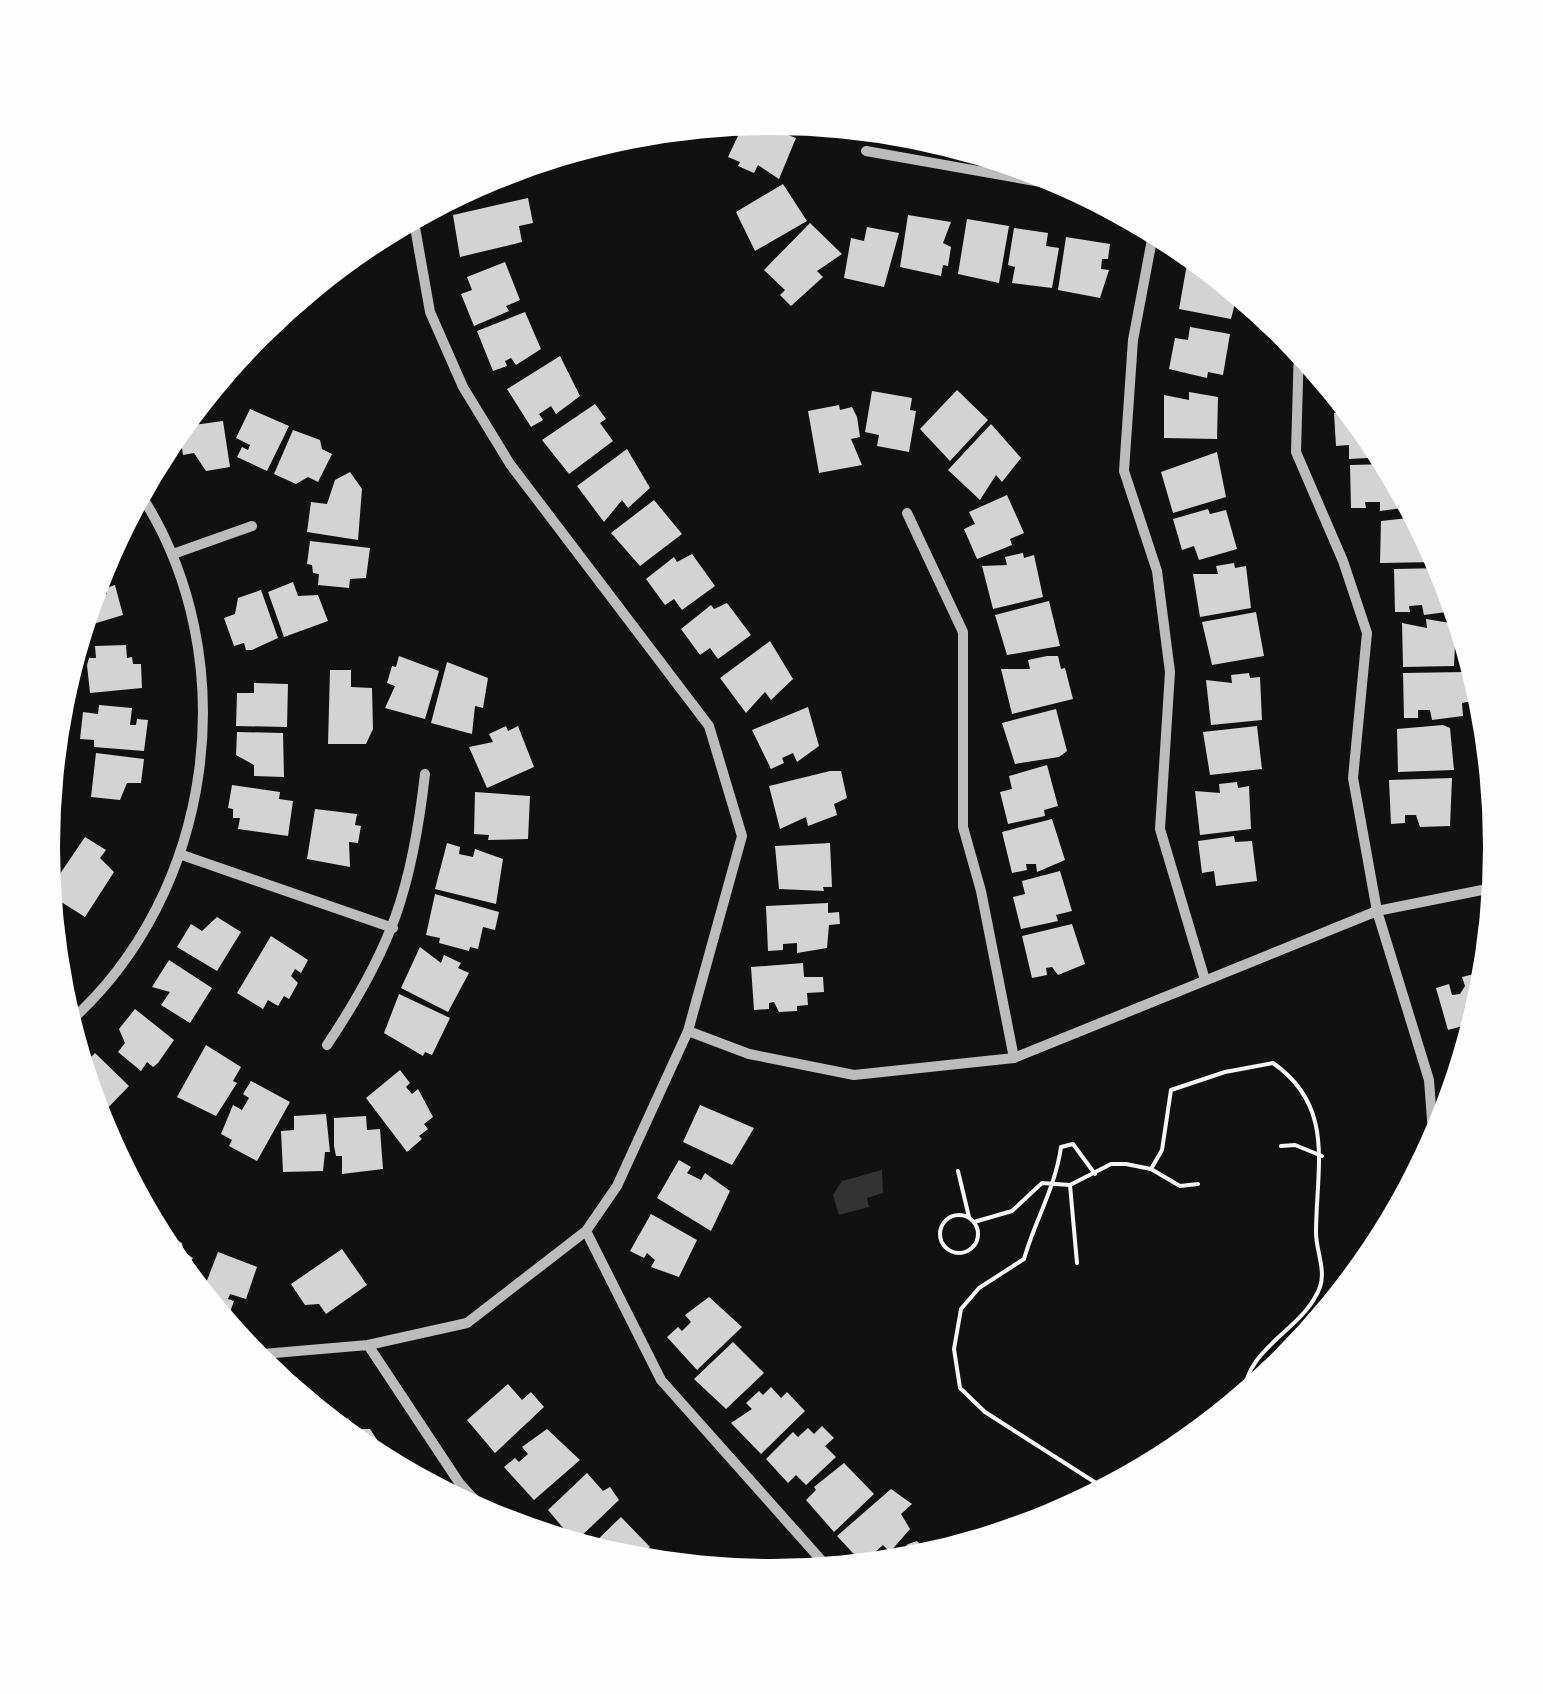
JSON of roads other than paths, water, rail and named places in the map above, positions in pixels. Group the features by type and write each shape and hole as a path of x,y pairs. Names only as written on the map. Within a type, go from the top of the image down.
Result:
{"street":[{"path":"866,152 1010,177"},
{"path":"272,1353 368,1346 467,1323 586,1231 617,1186 688,1031 742,836 709,726 510,464 462,387 430,312 416,231"},
{"path":"1151,245 1132,340 1124,471 1157,571 1170,672 1160,829 1205,980"},
{"path":"1298,369 1296,452 1343,561 1367,632 1353,778 1377,911 1429,1080 1431,1112"},
{"path":"80,1013 142,934 182,854 198,783 205,717 192,625 172,554 147,506"},
{"path":"907,513 963,632 962,827 981,891 1014,1058"},
{"path":"172,554 252,526"},
{"path":"327,1045 371,979 393,928 416,849 424,774"},
{"path":"182,854 393,928"},
{"path":"688,1031 749,1054 854,1075 1014,1058 1377,911 1481,890"},
{"path":"586,1231 661,1380 818,1557"},
{"path":"368,1346 464,1488"}]}
